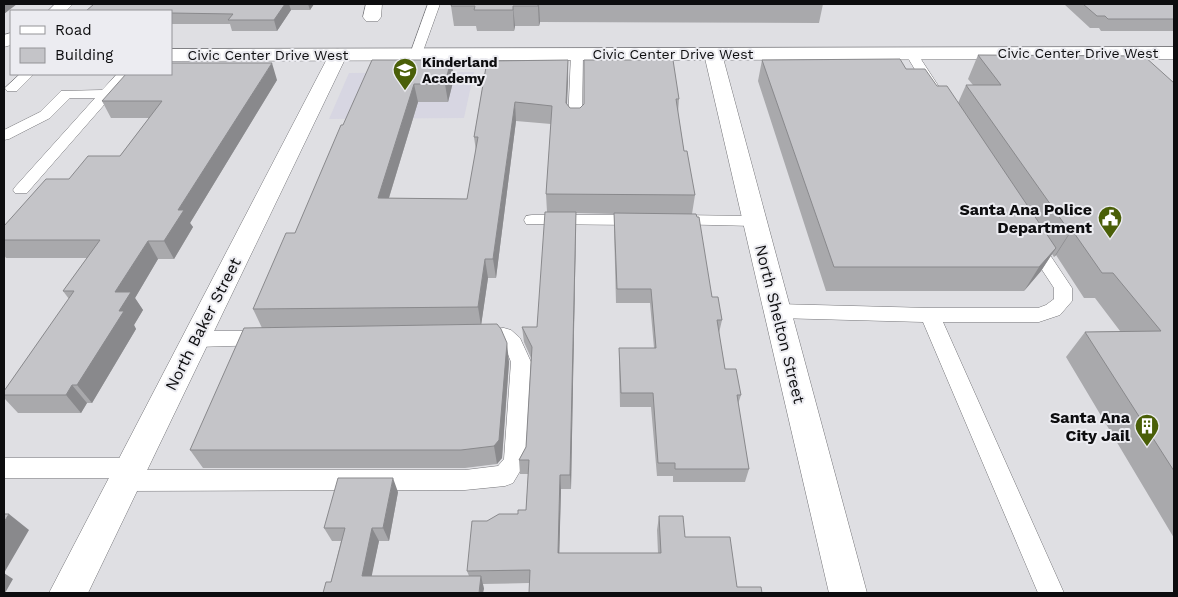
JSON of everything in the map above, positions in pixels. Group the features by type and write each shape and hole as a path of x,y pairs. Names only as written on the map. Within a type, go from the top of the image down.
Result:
{"street":[{"name":"Civic Center Drive West","path":"172,55 1174,52"},
{"name":"North Shelton Street","path":"713,54 848,593"},
{"name":"North Baker Street","path":"68,593 338,55"}],"lane":[{"path":"416,54 434,4"},
{"path":"911,53 941,100"},
{"path":"575,122 577,54"},
{"path":"12,88 27,75"},
{"path":"20,190 123,75"},
{"path":"4,136 45,115 66,94 106,94"},
{"path":"532,220 754,220"},
{"path":"777,311 1039,316 1053,310 1063,301 1063,288 1026,231"},
{"path":"930,315 1050,593"},
{"path":"4,468 127,474 465,480 504,476 515,461 521,362 513,343 504,336 454,336"},
{"path":"196,339 285,338"}],"shaded area":[{"name":"Kinderland Academy","path":"474,72 464,118 329,119 349,73"}],"building":[{"path":"94,4 285,4 274,20 228,20 233,14 172,13 172,10 87,10"},
{"path":"452,4 538,4 538,6 513,6 513,10 474,10 475,6 451,6"},
{"path":"1083,4 1174,4 1174,19 1108,19 1105,16 1097,16"},
{"name":"Santa Ana Police Department","path":"978,55 1144,56 1174,83 1174,471 1085,332 1161,331 1113,273 1102,273 1072,230 1070,232 966,85 1001,85"},
{"path":"900,59 906,69 925,69 937,86 947,86 1056,248 1039,267 834,267 762,60"},
{"path":"372,60 451,60 445,84 414,84 378,198 467,199 478,137 474,137 487,61 568,60 566,103 570,108 580,108 584,104 584,60 673,60 679,99 676,99 684,151 687,151 695,195 546,194 552,106 515,102 493,259 485,259 478,307 253,309 286,233 295,233 341,125 343,125"},
{"path":"172,63 272,63 178,210 184,210 164,241 148,241 115,292 131,292 119,311 124,311 77,385 72,385 66,395 4,395 4,391 74,291 63,291 100,240 4,240 4,226 46,179 69,179 88,156 120,156 162,101 102,101 125,75 172,75"},
{"path":"545,212 576,212 570,475 560,475 558,553 661,553 659,516 683,516 685,537 730,537 737,587 761,587 762,593 529,593 530,570 467,571 472,521 487,521 499,514 518,514 518,510 526,510 529,460 519,460 526,447 532,347 522,327 537,327"},
{"path":"614,213 696,214 699,217 712,297 718,297 722,320 717,320 725,369 736,369 741,395 737,395 749,469 675,469 675,463 658,463 653,393 621,393 619,348 656,348 651,289 617,289"},
{"path":"497,324 507,343 499,440 494,446 461,450 190,450 244,328"},
{"path":"338,478 393,478 383,528 372,528 362,576 481,576 479,593 323,593 326,582 331,582 345,528 324,528"},
{"path":"4,514 9,514 4,522"}],"place":[{"name":"Kinderland Academy","path":"405,91"},
{"name":"Santa Ana Police Department","path":"1110,239"},
{"name":"Santa Ana City Jail","path":"1147,447"}]}
